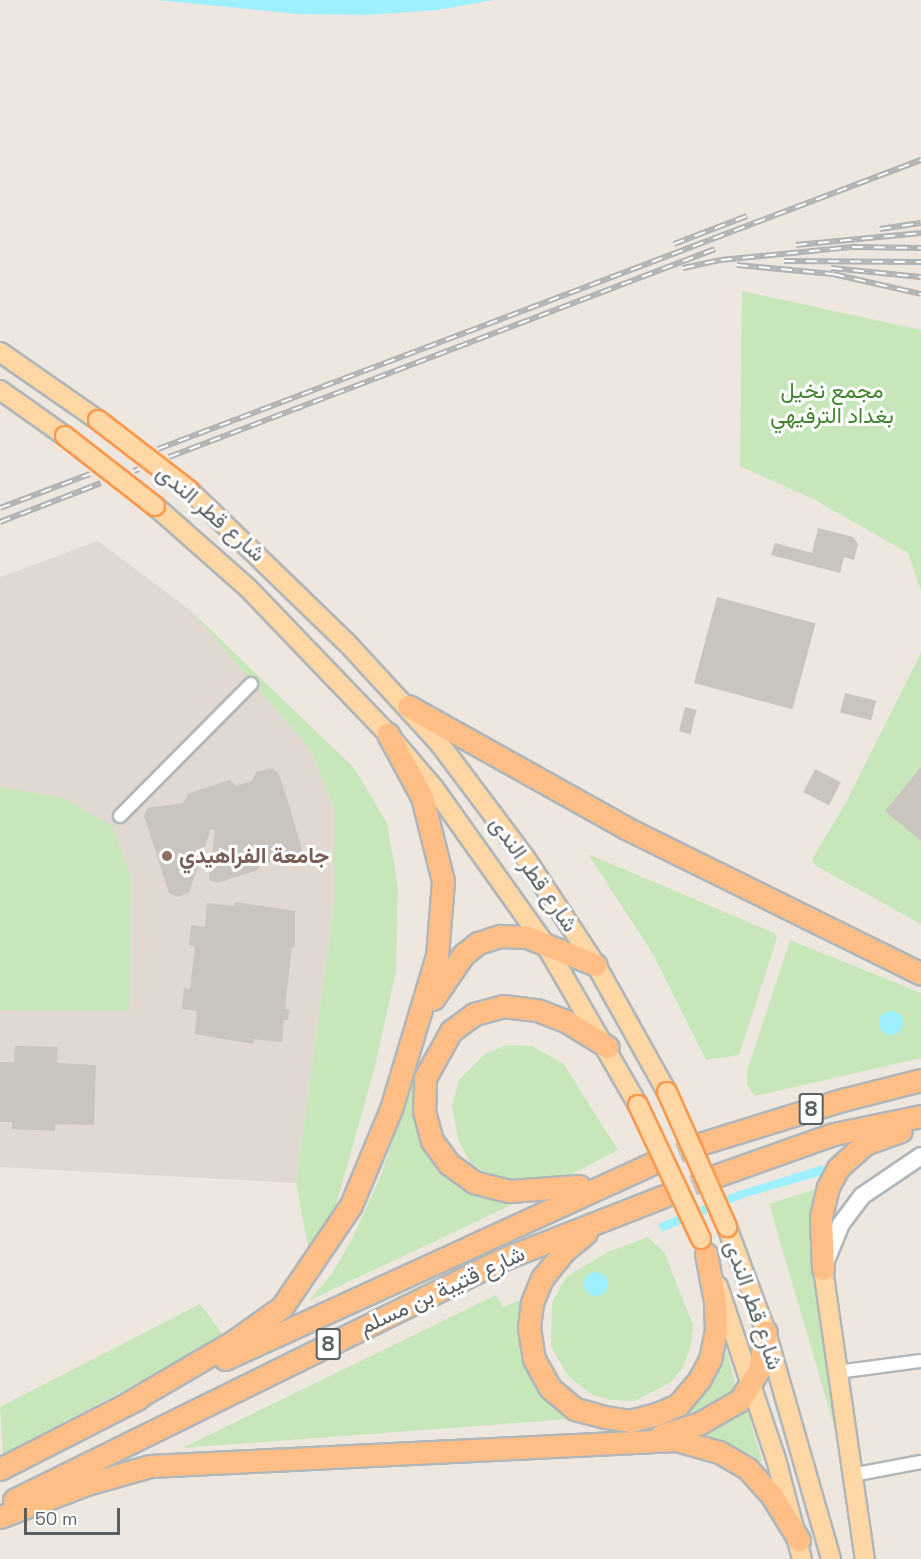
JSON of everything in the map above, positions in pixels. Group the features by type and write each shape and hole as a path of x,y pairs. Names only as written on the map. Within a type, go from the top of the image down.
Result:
{"highway":[{"path":"408,706 626,828 921,974"},
{"path":"128,1403 234,1341 282,1307 351,1205 391,1109 437,956 443,881 422,797 388,734"},
{"path":"416,1029 444,980 463,955 478,943 500,936 527,937 596,965"},
{"path":"606,1182 550,1191 509,1191 474,1182 449,1164 432,1141 424,1112 425,1078 437,1051 452,1031 474,1014 503,1006 537,1010 566,1021 608,1047"},
{"name":"8","path":"703,1143 842,1100 921,1080"},
{"name":"8","path":"718,1175 834,1134 921,1116"},
{"path":"823,1269 821,1216 828,1187 838,1168 865,1144 921,1124"},
{"name":"شارع قتيبة بن مسلم","path":"0,1469 128,1403 606,1182 650,1164"},
{"name":"شارع قتيبة بن مسلم","path":"0,1507 501,1260 664,1196"},
{"path":"615,1214 565,1250 542,1278 532,1303 529,1328 534,1359 550,1388 574,1409 630,1421 678,1404 699,1380 710,1359 716,1331 715,1301 704,1246"},
{"path":"643,1440 718,1414 740,1400 752,1384 764,1354 766,1332"},
{"path":"0,1517 87,1484 150,1466 643,1440 698,1445 747,1468 772,1496 800,1550"}],"main road":[{"name":"شارع قطر الندى","path":"0,352 98,420 189,490 276,572 408,706 498,820 596,965 667,1092 727,1227 766,1332 831,1559"},
{"name":"شارع قطر الندى","path":"0,390 65,436 155,506 248,588 388,734 464,827 545,944 608,1047 638,1105 704,1246 752,1384 800,1550"},
{"path":"823,1269 865,1559"}],"street":[{"path":"120,816 251,684"},
{"path":"823,1269 841,1224 862,1196 921,1156"},
{"path":"837,1372 921,1361"},
{"path":"852,1475 921,1462"}],"shaded area":[{"name":"جامعة الفراهيدي","path":"98,541 190,610 311,750 334,808 334,905 296,1183 0,1167 0,577"}],"green space":[{"name":"مجمع نخيل بغداد الترفيهي","path":"742,291 921,330 921,591 908,553 815,500 740,466"},
{"path":"190,610 355,769 387,823 398,887 396,971 375,1066 335,1209 309,1251 296,1183 334,905 334,808 311,750"},
{"path":"921,653 921,924 816,866 812,859 844,806"},
{"path":"0,787 63,798 112,826 131,877 129,1011 0,1010"},
{"path":"588,854 774,933 777,938 739,1055 706,1060 653,954"},
{"path":"790,940 921,993 921,1058 755,1096 747,1085 747,1071"},
{"path":"507,1045 531,1046 563,1063 618,1150 570,1175 530,1183 494,1178 470,1163 458,1139 452,1106 459,1080 485,1054"},
{"path":"413,1081 414,1122 431,1159 445,1174 479,1195 520,1201 308,1301 332,1274 354,1235 381,1175"},
{"path":"825,1186 840,1446 769,1204"},
{"path":"648,1237 664,1252 693,1325 691,1346 683,1367 671,1382 635,1401 610,1400 591,1394 568,1376 551,1346 552,1303 566,1277 608,1252"},
{"path":"496,1295 503,1307 525,1298 523,1348 529,1372 542,1393 571,1419 182,1448"},
{"path":"200,1304 225,1337 3,1454 0,1407"},
{"path":"727,1352 737,1392 720,1405 665,1425 661,1423 703,1389"},
{"path":"746,1406 762,1461 758,1463 729,1443 697,1432"}],"water":[{"path":"156,0 493,0 438,10 367,15 298,14"},
{"path":"891,1011 900,1014 903,1023 900,1032 891,1035 882,1032 879,1023 882,1014"},
{"path":"823,1165 826,1174 743,1198 662,1232 658,1224 739,1191"},
{"path":"596,1272 605,1275 608,1284 605,1293 596,1296 587,1293 584,1284 587,1275"}],"building":[{"path":"818,528 853,537 858,544 854,560 844,557 840,573 771,555 775,543 812,553"},
{"path":"717,597 816,623 792,709 694,683"},
{"path":"845,693 876,701 871,720 840,712"},
{"path":"685,707 697,710 691,734 679,731"},
{"path":"921,767 921,841 885,811"},
{"path":"270,768 278,772 289,805 302,849 299,859 261,863 258,870 217,883 209,880 215,830 211,829 189,892 178,897 169,893 144,816 148,808 183,803 188,794 230,780 236,786 252,781 256,772"},
{"path":"815,769 841,782 829,805 803,792"},
{"path":"235,902 295,911 295,948 292,947 285,1009 289,1009 288,1020 284,1020 282,1042 254,1039 253,1044 195,1034 197,1011 182,1009 184,988 190,989 195,946 189,945 191,925 205,927 207,903 235,906"},
{"path":"15,1046 58,1047 57,1063 96,1065 94,1125 55,1124 55,1131 12,1129 12,1122 0,1122 0,1062 14,1062"}],"tunnel":[{"path":"650,1164 703,1143"},
{"path":"664,1196 718,1175"}],"railway":[{"path":"158,449 921,160"},
{"path":"674,244 747,216"},
{"path":"880,229 921,223"},
{"path":"796,245 921,233"},
{"path":"683,268 721,260 852,247 921,248"},
{"path":"169,457 715,249"},
{"path":"784,261 921,262"},
{"path":"737,265 833,274 921,294"},
{"path":"831,268 921,277"},
{"path":"134,471 139,469"},
{"path":"0,508 90,474"},
{"path":"0,522 101,483"}],"place":[{"name":"جامعة الفراهيدي","path":"167,856"}]}
